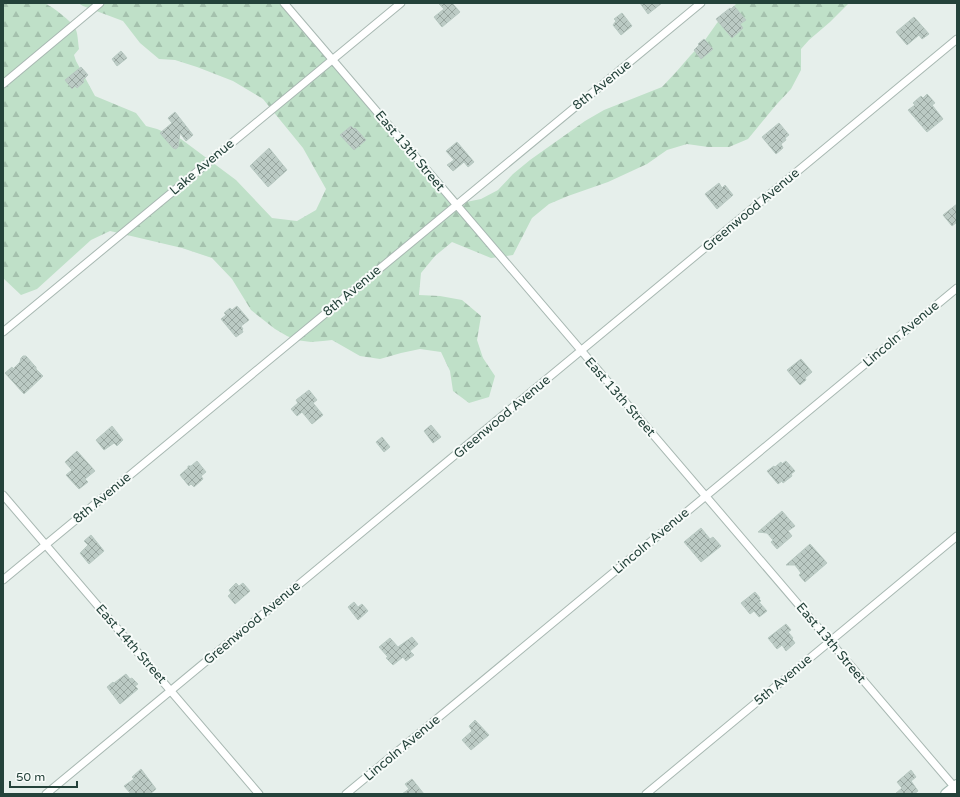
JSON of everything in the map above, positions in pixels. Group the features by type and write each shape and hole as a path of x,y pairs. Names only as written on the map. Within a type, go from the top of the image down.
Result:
{"street":[{"path":"3,84 100,3"},
{"name":"East 13th Street","path":"284,3 830,642 953,789"},
{"name":"Lake Avenue","path":"3,332 400,3"},
{"name":"8th Avenue","path":"3,580 701,3"},
{"name":"Greenwood Avenue","path":"46,794 957,39"},
{"name":"Lincoln Avenue","path":"346,794 957,288"},
{"name":"East 14th Street","path":"3,495 259,794"},
{"name":"5th Avenue","path":"646,794 957,536"}],"green space":[{"path":"3,3 44,3 57,11 71,23 76,30 79,49 74,55 95,96 136,113 146,126 181,139 236,180 272,218 297,221 316,210 326,189 303,148 263,99 233,81 197,67 175,60 159,59 140,43 123,21 78,3 285,3 461,203 481,199 498,190 513,174 530,160 585,121 604,110 662,87 705,40 717,23 737,3 849,3 801,49 801,70 791,89 748,139 729,147 708,147 687,144 667,150 647,164 608,182 549,204 532,218 513,255 491,258 452,242 435,256 421,273 419,295 440,296 462,300 481,316 477,340 483,358 495,376 489,397 469,403 453,391 450,371 441,352 420,349 380,359 360,356 332,340 311,342 296,340 275,329 251,310 232,279 212,258 182,248 110,231 91,240 37,289 21,295 3,278"}],"building":[{"path":"438,3 452,3 460,12 442,27 434,17 444,9"},
{"path":"640,3 662,3 648,14"},
{"path":"734,6 746,20 740,24 743,28 732,38 716,19"},
{"path":"622,13 632,26 621,35 613,25 616,21 614,19"},
{"path":"914,17 929,34 922,39 919,35 907,45 896,32"},
{"path":"704,39 713,49 701,59 694,50"},
{"path":"121,51 127,58 117,66 112,59"},
{"path":"81,67 88,75 83,80 84,82 77,88 75,86 72,89 65,80"},
{"path":"927,94 935,103 932,105 943,119 927,132 908,110 915,105 913,103 921,96 923,98"},
{"path":"175,112 193,135 186,141 180,133 178,147 176,149 173,148 160,133 172,123 168,118"},
{"path":"779,123 789,135 781,144 783,148 776,154 762,137"},
{"path":"351,126 354,129 355,128 366,140 354,150 340,135"},
{"path":"457,142 474,162 468,167 464,162 453,171 447,165 454,160 446,151"},
{"path":"269,148 287,170 268,187 250,166"},
{"path":"719,183 722,188 725,185 733,195 717,209 705,194"},
{"path":"957,204 957,222 952,226 943,215"},
{"path":"237,306 249,320 241,326 243,332 236,337 221,319 226,315 224,313 230,308 232,310"},
{"path":"23,356 26,356 43,376 24,394 5,373 12,367 13,369 20,362"},
{"path":"801,359 812,372 800,385 787,370"},
{"path":"309,390 317,400 313,403 323,415 312,424 302,412 297,416 291,409 298,403 296,400"},
{"path":"431,425 441,437 433,443 424,431"},
{"path":"112,426 123,440 117,446 114,443 104,450 96,440"},
{"path":"382,437 390,447 384,452 376,442"},
{"path":"77,451 95,471 85,479 88,482 79,489 66,475 72,470 65,462"},
{"path":"197,461 206,472 201,476 203,479 194,487 191,484 189,486 180,475 188,468 188,466 191,466"},
{"path":"786,461 795,471 791,474 792,476 783,483 782,481 778,484 767,471 781,462 782,464"},
{"path":"782,511 795,526 788,531 792,536 777,549 771,542 773,540 767,533 758,532"},
{"path":"701,528 710,539 713,537 721,546 701,562 684,542"},
{"path":"91,535 104,551 89,564 80,553 88,545 84,541"},
{"path":"810,544 827,563 805,582 799,575 801,573 795,565 786,565"},
{"path":"236,583 239,586 243,583 250,591 235,604 228,596 231,593 229,590"},
{"path":"755,592 760,598 759,599 761,601 759,602 767,611 759,617 754,611 750,614 741,603"},
{"path":"354,602 358,607 362,604 368,611 358,620 348,607"},
{"path":"786,624 791,630 788,632 795,643 786,651 782,645 777,649 768,638"},
{"path":"412,637 418,644 410,651 414,655 406,661 403,657 393,665 386,658 388,657 379,647 390,638 398,647"},
{"path":"126,674 130,679 132,678 138,684 135,686 138,689 120,704 107,687"},
{"path":"475,720 489,735 471,750 462,740 472,731 469,726"},
{"path":"141,769 156,789 150,794 131,794 124,786 134,779 132,777"},
{"path":"911,770 916,777 911,781 918,791 914,794 895,794 902,788 897,782"},
{"path":"412,779 424,794 402,794 409,789 405,784"}]}
